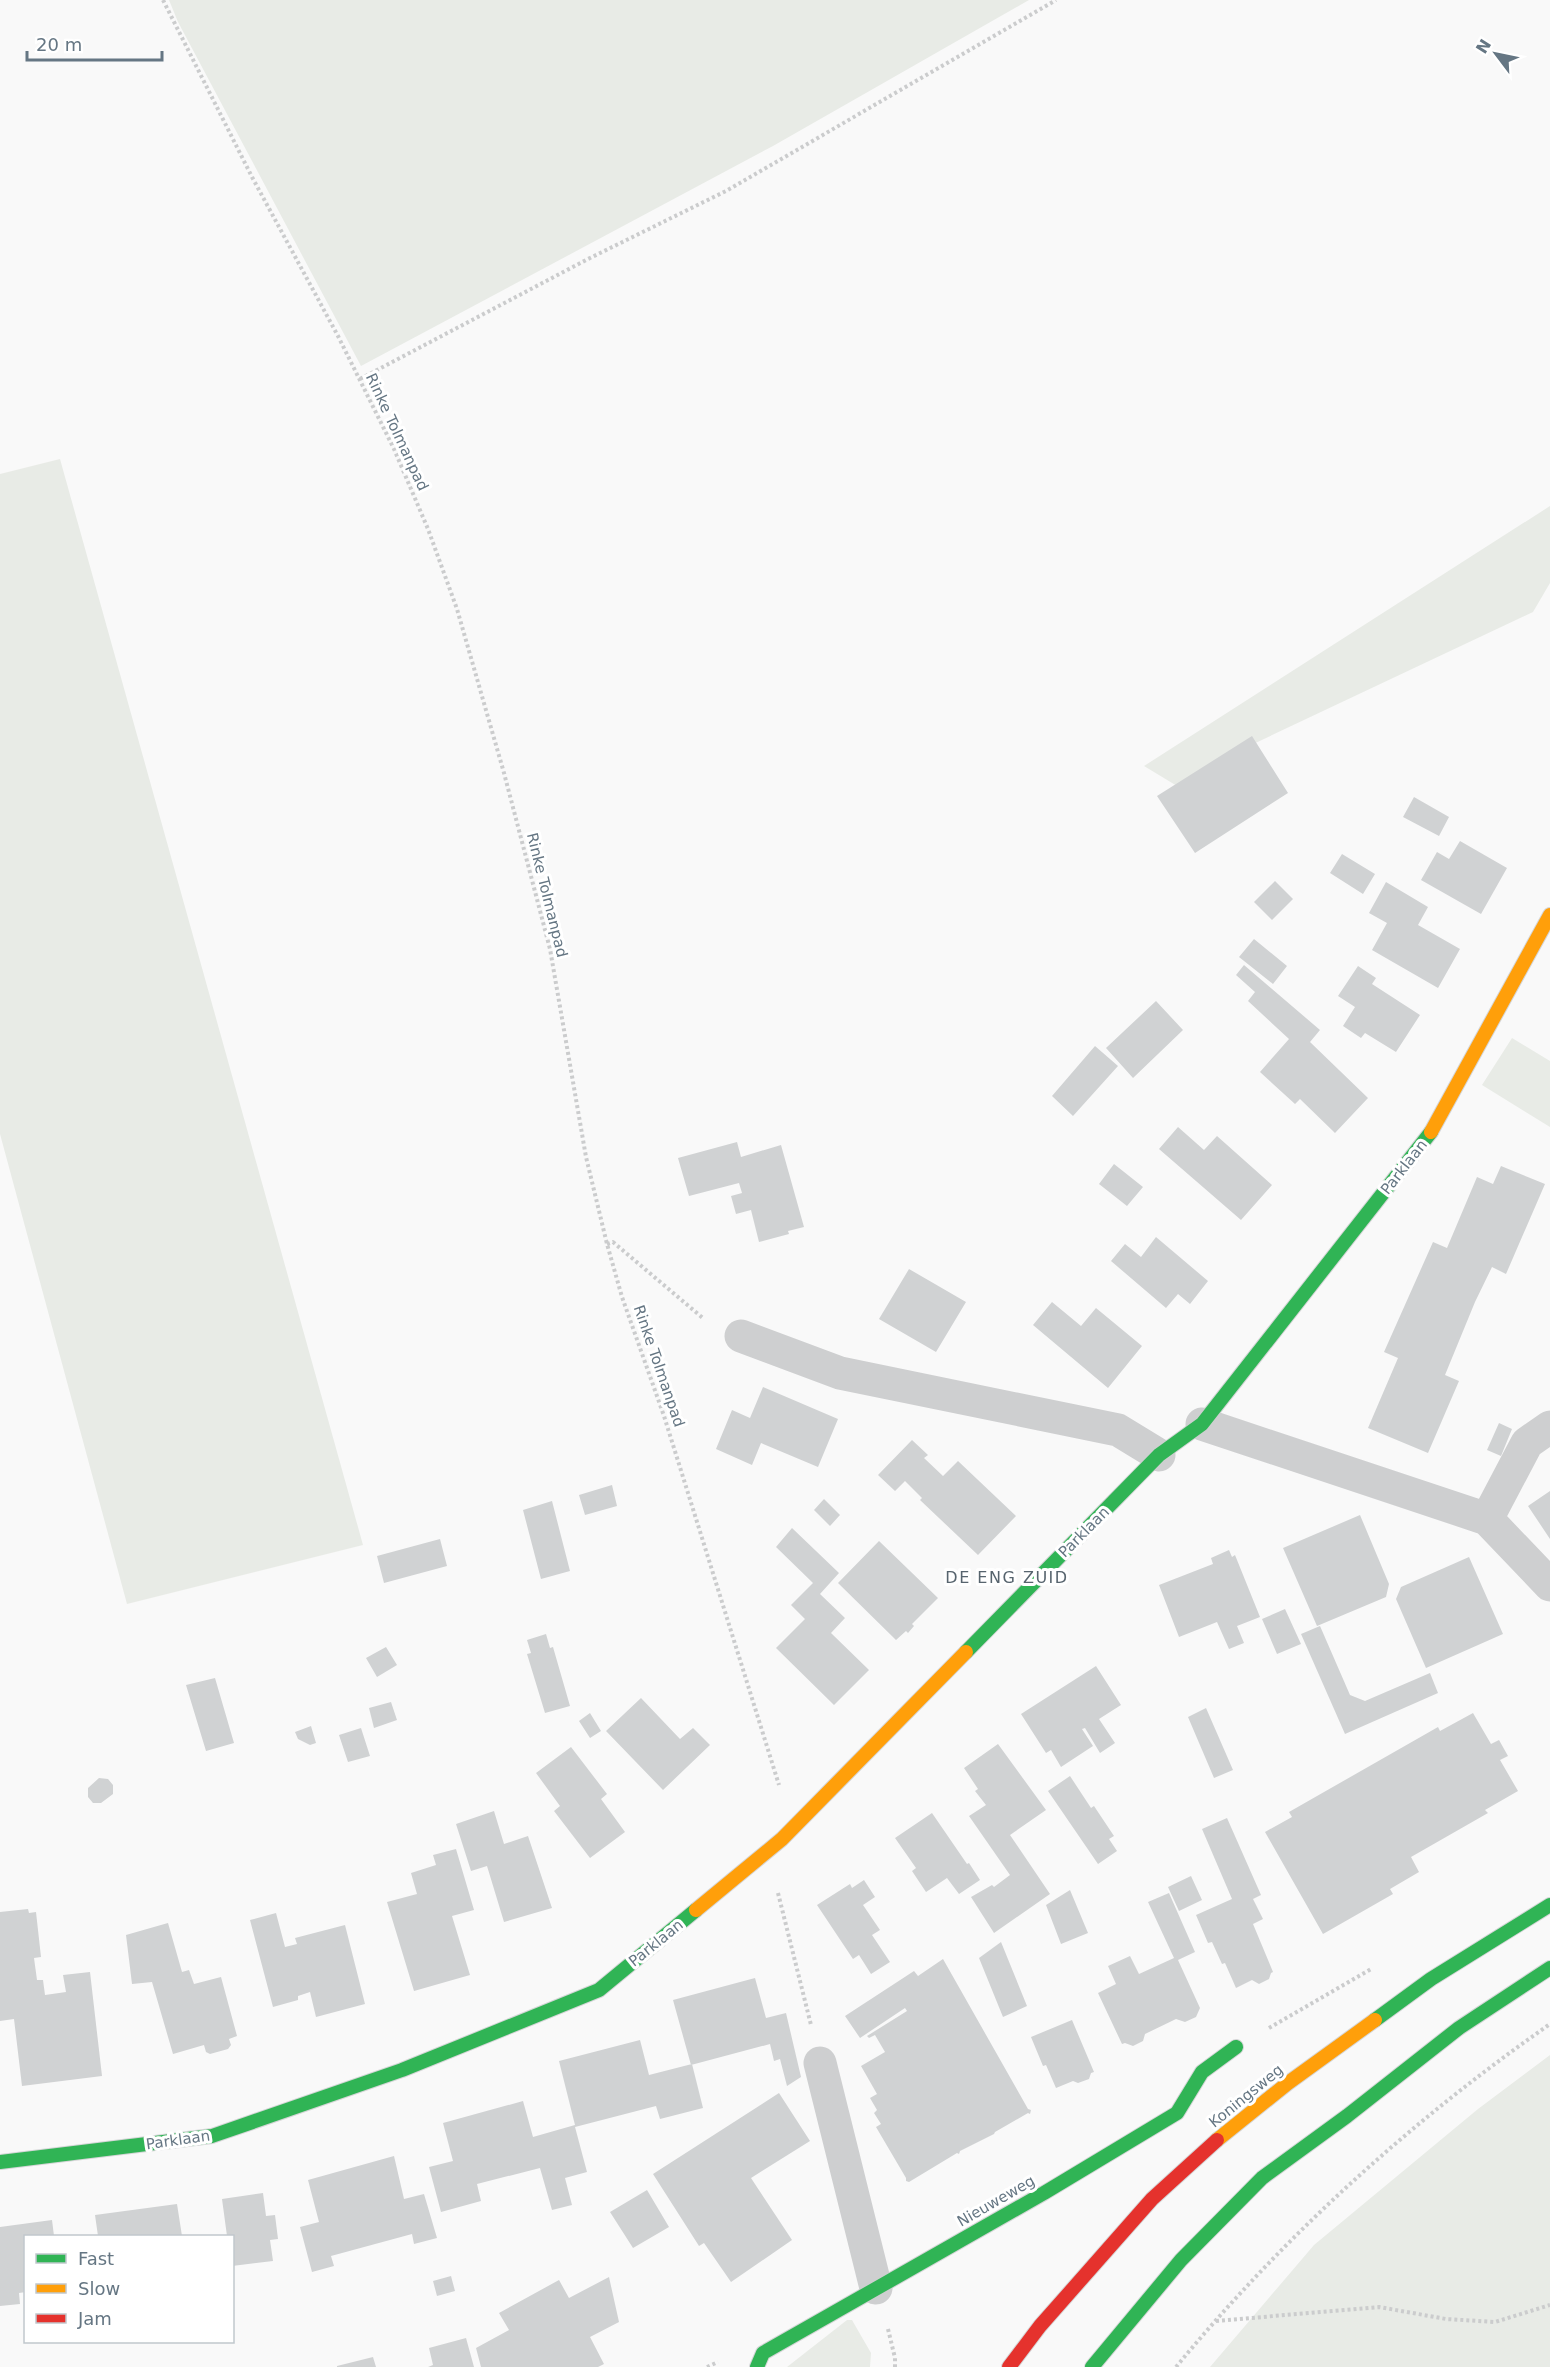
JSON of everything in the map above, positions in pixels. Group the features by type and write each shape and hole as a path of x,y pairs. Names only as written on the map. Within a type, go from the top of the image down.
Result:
{"street":[{"name":"Parklaan","path":"0,2162 212,2136 402,2070 599,1990 782,1839 1159,1455 1202,1425 1432,1131 1550,915"},
{"path":"741,1336 840,1373 1118,1430 1159,1455"},
{"path":"1202,1425 1487,1519 1550,1585"},
{"path":"1487,1519 1527,1443 1550,1427"},
{"name":"Koningsweg","path":"1009,2367 1040,2326 1152,2199 1219,2138 1288,2083 1431,1979 1550,1905"},
{"path":"1092,2367 1181,2260 1262,2178 1347,2116 1459,2028 1550,1968"},
{"name":"Nieuweweg","path":"757,2367 763,2353 1044,2193 1177,2113 1185,2105 1194,2083 1202,2072 1236,2047"},
{"path":"820,2063 876,2288"}],"path":[{"name":"Rinke Tolmanpad","path":"162,0 247,167 360,379 394,449 428,529 457,609 550,949 586,1157 607,1244 622,1297 664,1416 785,1806 777,1887 820,2063"},
{"path":"360,379 588,259 726,191 1056,0"},
{"path":"607,1244 613,1242 704,1320 741,1336"},
{"path":"1176,2367 1292,2239 1346,2187 1425,2118 1550,2024"},
{"path":"1216,2321 1379,2307 1446,2319 1495,2322 1550,2305"}],"shaded area":[{"path":"169,0 1029,0 773,146 361,366 178,22"},
{"path":"60,459 363,1545 127,1604 0,1134 0,474"},
{"path":"1550,506 1550,583 1533,612 1249,746 1187,792 1144,766"},
{"path":"1512,1038 1550,1061 1550,1127 1482,1085"},
{"path":"1550,2055 1550,2367 1210,2367 1314,2245 1478,2109"},
{"path":"847,2320 852,2320 871,2353 870,2367 787,2367"}],"building":[{"path":"1252,736 1288,793 1195,853 1157,796"},
{"path":"1414,797 1449,817 1439,836 1403,817"},
{"path":"1460,841 1507,868 1481,914 1421,880 1437,852 1449,859"},
{"path":"1342,854 1375,874 1363,894 1330,873"},
{"path":"1275,881 1293,899 1272,920 1254,902"},
{"path":"1386,882 1428,907 1418,925 1460,949 1438,988 1372,950 1387,923 1369,913"},
{"path":"1254,939 1287,966 1273,984 1239,957"},
{"path":"1244,965 1320,1030 1310,1042 1368,1098 1335,1133 1300,1099 1295,1104 1260,1072 1289,1039 1248,1001 1255,992 1236,975"},
{"path":"1358,966 1376,978 1372,984 1420,1015 1396,1052 1365,1033 1361,1038 1343,1026 1355,1007 1338,996"},
{"path":"1156,1001 1183,1030 1133,1078 1106,1048"},
{"path":"1095,1046 1118,1066 1073,1116 1052,1096"},
{"path":"1178,1127 1204,1150 1217,1136 1272,1185 1241,1220 1159,1149"},
{"path":"737,1142 741,1157 781,1145 804,1227 788,1231 789,1234 759,1242 751,1210 736,1214 731,1196 742,1193 739,1183 689,1196 678,1158"},
{"path":"1114,1164 1143,1187 1127,1206 1099,1184"},
{"path":"1501,1166 1545,1184 1506,1274 1492,1267 1475,1302 1445,1375 1459,1381 1428,1453 1368,1428 1398,1358 1384,1352 1433,1242 1447,1248 1477,1177 1493,1184"},
{"path":"1156,1237 1208,1281 1190,1304 1178,1294 1166,1308 1111,1261 1125,1244 1141,1257"},
{"path":"909,1269 966,1302 936,1352 879,1319"},
{"path":"1052,1302 1081,1326 1096,1308 1142,1346 1108,1388 1033,1325"},
{"path":"763,1387 838,1419 818,1467 761,1443 752,1465 716,1449 732,1410 750,1418"},
{"path":"1499,1423 1512,1429 1501,1456 1487,1450"},
{"path":"912,1440 928,1455 924,1458 943,1476 958,1461 1016,1516 978,1555 920,1500 922,1498 905,1481 895,1491 878,1475"},
{"path":"612,1485 617,1506 585,1515 579,1495"},
{"path":"1550,1491 1550,1539 1528,1506"},
{"path":"824,1499 840,1515 830,1526 814,1510"},
{"path":"552,1501 570,1571 541,1579 523,1510"},
{"path":"1360,1515 1389,1584 1386,1597 1317,1626 1283,1548"},
{"path":"792,1528 839,1573 820,1594 845,1618 831,1633 869,1670 834,1705 776,1648 805,1619 791,1605 813,1583 776,1547"},
{"path":"440,1539 447,1566 384,1583 377,1556"},
{"path":"879,1541 938,1598 912,1624 914,1626 908,1633 906,1631 896,1640 838,1583"},
{"path":"1229,1550 1232,1557 1235,1555 1260,1617 1237,1626 1244,1643 1229,1649 1217,1622 1179,1637 1159,1585 1213,1564 1211,1558"},
{"path":"1469,1557 1503,1634 1426,1668 1396,1599 1401,1587"},
{"path":"1285,1609 1301,1644 1277,1654 1262,1619"},
{"path":"1320,1626 1350,1695 1365,1701 1430,1673 1438,1693 1345,1734 1301,1634"},
{"path":"546,1634 550,1648 553,1647 570,1706 545,1713 527,1654 531,1653 527,1640"},
{"path":"386,1647 397,1665 377,1677 366,1658"},
{"path":"1096,1666 1121,1705 1099,1719 1115,1743 1100,1753 1085,1728 1082,1729 1093,1746 1061,1767 1051,1750 1046,1753 1021,1714"},
{"path":"215,1678 234,1743 206,1751 186,1685"},
{"path":"641,1698 680,1739 693,1728 710,1745 663,1790 606,1731"},
{"path":"391,1702 397,1720 374,1728 369,1708"},
{"path":"1206,1708 1233,1770 1214,1778 1188,1717"},
{"path":"590,1713 601,1731 590,1738 579,1721"},
{"path":"1473,1713 1491,1744 1499,1740 1508,1756 1500,1760 1518,1791 1485,1810 1488,1813 1411,1857 1419,1872 1390,1889 1393,1894 1323,1934 1265,1832 1292,1817 1289,1812 1438,1727 1440,1731"},
{"path":"311,1726 316,1743 310,1745 298,1739 295,1732"},
{"path":"361,1728 370,1756 348,1762 339,1735"},
{"path":"998,1744 1046,1810 1010,1835 1050,1894 994,1933 971,1897 992,1885 994,1887 1010,1875 969,1816 986,1805 975,1791 978,1789 964,1768"},
{"path":"571,1747 607,1794 601,1799 625,1832 590,1858 554,1811 560,1806 536,1773"},
{"path":"1070,1776 1091,1808 1094,1806 1114,1836 1109,1839 1117,1851 1098,1864 1048,1791"},
{"path":"99,1778 108,1779 113,1785 113,1794 101,1803 93,1803 88,1797 88,1788"},
{"path":"494,1811 504,1844 528,1836 552,1908 504,1922 487,1866 471,1871 456,1824"},
{"path":"932,1813 980,1880 959,1894 947,1878 926,1892 912,1871 916,1868 895,1838"},
{"path":"1227,1818 1261,1895 1253,1899 1263,1919 1253,1924 1273,1972 1269,1979 1259,1984 1252,1980 1236,1988 1225,1963 1222,1964 1212,1942 1208,1943 1196,1915 1232,1899 1202,1829"},
{"path":"456,1849 474,1910 452,1916 470,1975 414,1991 387,1902 417,1894 411,1873 436,1865 433,1855"},
{"path":"1191,1876 1202,1900 1179,1911 1168,1887"},
{"path":"864,1880 875,1897 863,1905 880,1930 872,1935 890,1962 871,1974 859,1955 853,1959 817,1905 850,1884 852,1888"},
{"path":"1070,1890 1088,1933 1061,1944 1046,1905"},
{"path":"1169,1893 1195,1952 1178,1960 1200,2008 1196,2017 1185,2022 1176,2019 1145,2034 1143,2041 1133,2046 1122,2044 1098,1993 1116,1984 1108,1966 1130,1956 1139,1974 1174,1958 1148,1902"},
{"path":"28,1909 29,1913 36,1912 41,1957 34,1958 37,1980 43,1980 45,1995 66,1992 63,1975 90,1972 102,2076 22,2086 14,2019 0,2021 0,1912"},
{"path":"276,1913 285,1947 297,1944 295,1938 345,1925 365,2004 316,2017 310,1992 298,1996 298,2000 273,2007 250,1920"},
{"path":"168,1923 182,1972 189,1970 194,1984 221,1977 237,2036 229,2039 231,2045 228,2049 210,2054 206,2052 204,2045 173,2054 152,1982 132,1984 126,1935"},
{"path":"1001,1942 1027,2006 1003,2017 979,1958"},
{"path":"943,1959 1028,2109 1031,2110 1030,2114 1028,2113 960,2151 959,2154 957,2153 909,2182 906,2181 876,2127 881,2124 874,2113 877,2110 870,2098 877,2094 861,2066 885,2052 875,2035 869,2038 867,2036 907,2011 905,2008 860,2038 845,2016 914,1971 918,1976"},
{"path":"755,1978 766,2018 786,2013 801,2077 787,2086 780,2059 774,2061 770,2044 691,2065 673,2000"},
{"path":"1072,2020 1094,2072 1091,2073 1089,2079 1078,2083 1073,2081 1056,2088 1046,2065 1043,2066 1031,2037"},
{"path":"640,2040 649,2075 692,2064 703,2108 660,2119 656,2106 575,2127 587,2172 565,2178 572,2205 552,2210 540,2168 477,2184 481,2201 441,2212 429,2167 453,2161 443,2123 523,2101 533,2137 575,2125 559,2061"},
{"path":"779,2093 810,2141 751,2178 792,2240 731,2282 704,2243 699,2246 653,2174"},
{"path":"394,2156 404,2199 424,2194 437,2238 414,2244 412,2234 331,2256 334,2266 312,2272 300,2227 319,2222 308,2180"},
{"path":"647,2190 669,2227 633,2248 610,2212"},
{"path":"263,2193 266,2216 275,2215 278,2239 270,2240 273,2261 234,2266 234,2235 227,2235 222,2199"},
{"path":"177,2204 182,2235 98,2235 95,2215"},
{"path":"52,2220 54,2235 24,2235 24,2292 19,2293 20,2304 0,2306 0,2227"},
{"path":"451,2276 455,2291 437,2296 433,2281"},
{"path":"609,2277 619,2322 590,2337 604,2364 598,2367 481,2367 476,2348 509,2330 499,2313 559,2280 569,2298"},
{"path":"466,2338 474,2367 428,2367 433,2365 429,2348"},
{"path":"373,2357 376,2367 337,2367 337,2366"}],"traffic: fast":[{"path":"966,1652 1159,1455 1202,1424 1431,1132"},
{"path":"1375,2020 1431,1979 1550,1905"},
{"path":"0,2162 212,2136 402,2070 599,1990 696,1910"},
{"path":"1092,2367 1181,2260 1262,2178 1347,2116 1459,2028 1550,1968"},
{"path":"757,2367 763,2353 1044,2193 1177,2113 1202,2072 1236,2047"}],"traffic: slow":[{"path":"1431,1132 1550,915"},
{"path":"696,1910 782,1839 966,1652"},
{"path":"1217,2140 1288,2083 1375,2020"}],"traffic: jam":[{"path":"1009,2367 1040,2326 1152,2199 1217,2140"}],"district":[{"name":"DE ENG ZUID","path":"1007,1577"}]}
